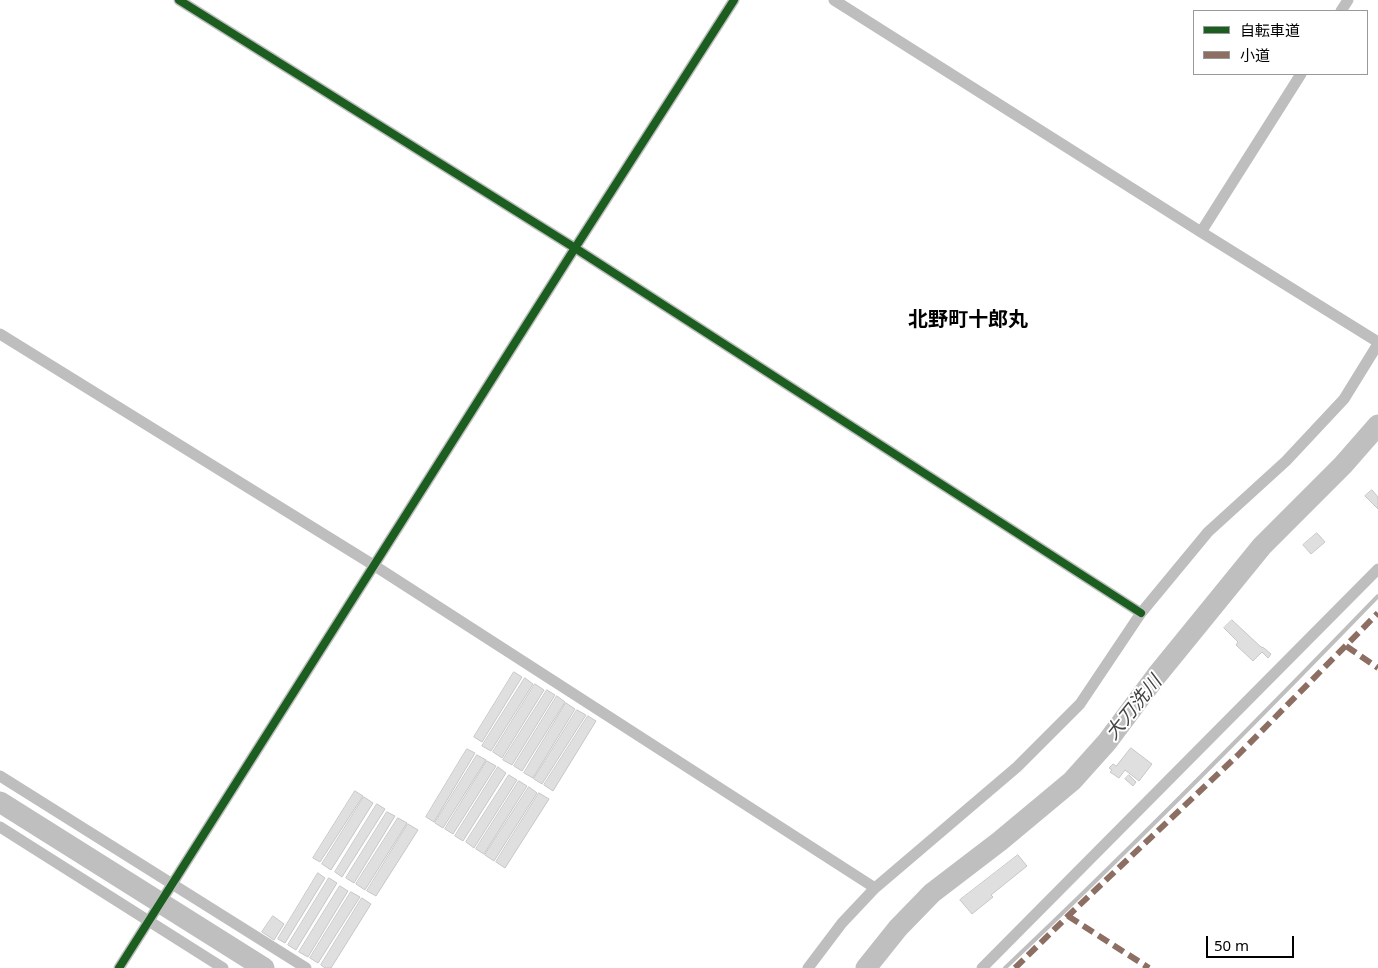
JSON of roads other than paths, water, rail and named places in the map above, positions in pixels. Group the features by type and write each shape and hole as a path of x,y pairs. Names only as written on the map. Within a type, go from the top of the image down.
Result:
{"street":[{"path":"179,0 575,248 1141,613"},
{"path":"120,968 734,0"},
{"path":"808,968 842,922 875,888 1017,768 1080,704 1141,613 1208,532 1286,461 1344,399 1378,343 834,0"},
{"path":"1201,232 1300,75"},
{"path":"0,334 375,566 875,888"},
{"path":"982,968 1378,569"},
{"path":"0,776 171,887 306,968"},
{"path":"0,827 151,918 224,968"}],"waterway":[{"name":"大刀洗川","path":"866,968 898,928 932,893 1000,841 1072,781 1107,742 1157,675 1262,546 1343,465 1378,425"},
{"path":"1005,968 1194,784 1378,596"},
{"path":"0,802 264,968"}],"district":[{"name":"北野町十郎丸","path":"968,320"}]}
